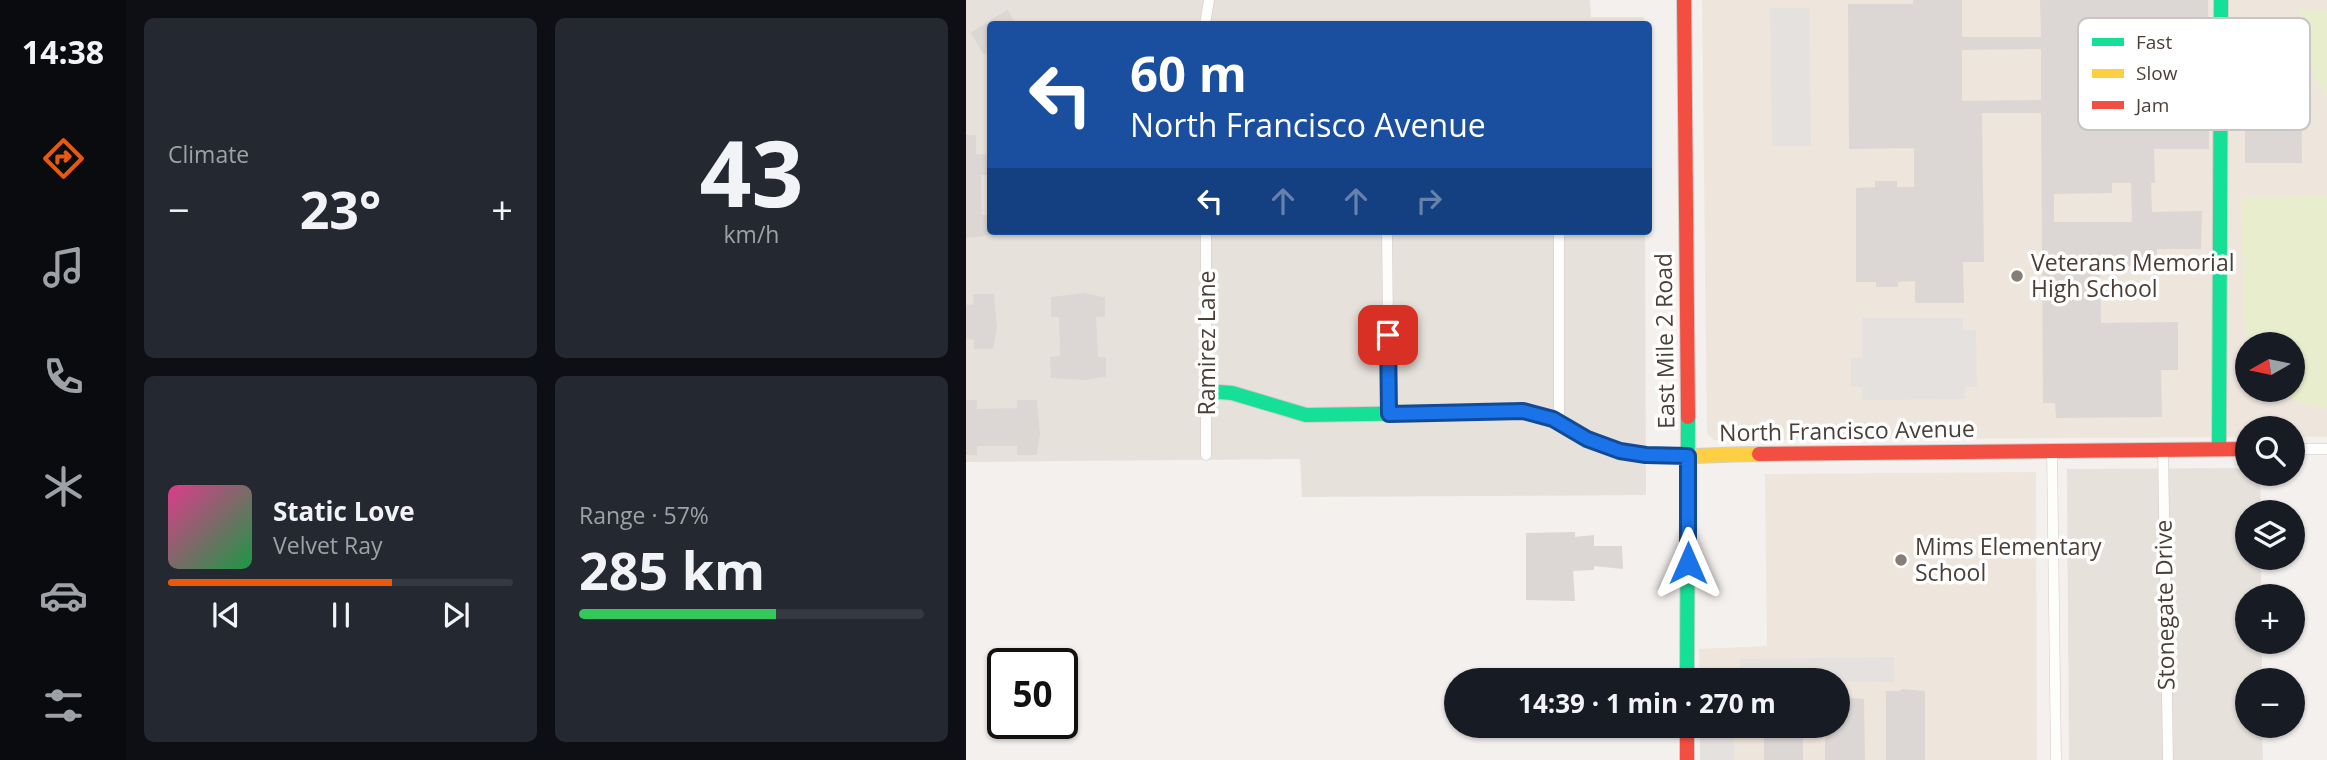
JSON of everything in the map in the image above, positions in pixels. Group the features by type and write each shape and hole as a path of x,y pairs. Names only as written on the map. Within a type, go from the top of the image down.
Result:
{"street":[{"path":"1206,21 1209,0"},
{"name":"East Mile 2 Road","path":"1684,0 1687,668"},
{"path":"2221,0 2221,18"},
{"path":"2219,449 2220,130"},
{"name":"Ramirez Lane","path":"1206,235 1206,455"},
{"path":"1387,235 1389,414"},
{"path":"1553,419 1559,413 1559,235"},
{"name":"North Francisco Avenue","path":"1208,391 1232,393 1306,415 1523,411 1553,419 1587,439 1620,451 1646,455 2235,449"},
{"name":"Stonegate Drive","path":"2163,449 2168,760"},
{"path":"2305,449 2327,449"},
{"path":"2053,451 2056,760"},
{"path":"1687,738 1687,760"}],"shaded area":[{"path":"966,0 1590,0 1591,17 1644,17 1644,21 987,21 987,235 1645,235 1646,495 1302,497 1300,459 966,462"},
{"name":"Veterans Memorial High School","path":"1702,0 2327,0 2327,437 2305,437 2305,416 2235,416 2235,437 1714,440 1707,433"},
{"path":"1770,8 1809,8 1811,146 1772,146"},
{"path":"1862,318 1963,318 1963,330 1976,330 1977,387 1965,387 1965,399 1862,400 1862,387 1851,387 1851,358 1862,357"},
{"path":"2235,468 2235,486 2260,486 2261,500 2235,500 2235,570 2261,570 2261,584 2235,584 2235,654 2262,654 2262,668 2235,668 2235,738 2262,738 2263,760 2069,760 2067,469"},
{"name":"Mims Elementary School","path":"2036,472 2037,760 1700,760 1700,738 1850,738 1850,668 1700,668 1699,649 1767,646 1765,474"},
{"path":"1894,657 1894,682 1850,682 1850,668 1740,668 1740,659"},
{"path":"1700,738 1734,738 1734,760 1700,760"}],"green space":[{"path":"2300,10 2327,10 2327,97 2310,64 2310,18 2301,18"},
{"path":"2327,195 2327,408 2301,402 2305,402 2305,332 2246,332 2241,198"}],"building":[{"path":"1914,0 1961,0 1961,38 2042,38 2041,0 2207,0 2207,18 2078,18 2078,130 2208,130 2208,148 2153,148 2154,182 2150,182 2151,213 2201,212 2200,248 2156,248 2156,265 2099,265 2100,324 2177,323 2177,369 2160,369 2161,416 2057,417 2056,402 2044,402 2042,112 1981,112 1983,261 1962,261 1963,302 1916,302 1916,280 1897,281 1897,286 1877,286 1877,281 1857,281 1857,189 1876,188 1876,182 1896,182 1896,188 1915,188 1915,147 1850,148 1849,5 1914,5","holes":["2042,48 2042,101 1961,102 1961,49","2111,182 2132,182 2133,223 2053,223 2053,193 2111,192"]},
{"path":"1007,11 1013,21 991,21"},
{"path":"987,24 987,51 984,53 972,33"},
{"path":"2246,130 2301,130 2301,162 2246,162"},
{"path":"966,136 975,136 975,155 987,156 987,174 980,174 981,216 987,216 987,234 966,237"},
{"path":"1084,294 1104,298 1104,316 1095,316 1097,358 1105,358 1105,376 1084,379 1052,377 1051,358 1061,357 1060,316 1052,316 1052,298"},
{"path":"974,295 993,295 996,328 992,348 975,348 975,339 966,338 966,306 975,305"},
{"path":"966,401 976,401 976,410 1018,409 1018,401 1036,401 1039,434 1036,454 1018,454 1018,445 976,445 976,454 966,454"},
{"path":"1574,533 1574,538 1593,536 1593,547 1621,547 1622,568 1593,565 1593,569 1572,570 1574,600 1527,599 1527,534"},
{"path":"1887,692 1924,692 1924,760 1887,760"},
{"path":"1850,699 1863,700 1864,760 1826,760 1826,738 1850,738"},
{"path":"1765,738 1802,738 1802,760 1765,760"}],"traffic: fast":[{"path":"2221,0 2221,18"},
{"path":"2219,449 2220,130"},
{"path":"1207,391 1232,393 1306,415 1489,412"},
{"path":"1687,668 1688,417"}],"traffic: slow":[{"path":"1489,412 1521,412 1544,416 1601,444 1635,454 1759,454"}],"traffic: jam":[{"path":"1684,0 1688,417"},
{"path":"1759,454 2235,449"},
{"path":"1687,738 1687,760"}],"place":[{"name":"Veterans Memorial High School","path":"2017,276"},
{"name":"Mims Elementary School","path":"1901,560"}],"route":[{"path":"1388,335 1389,414 1523,411 1553,419 1587,439 1620,451 1688,456 1688,563"}]}
